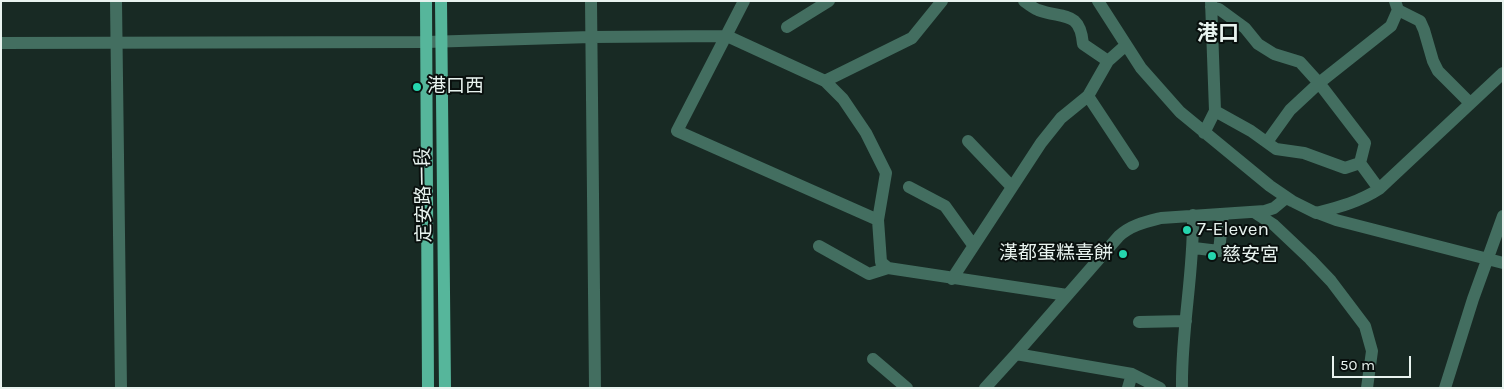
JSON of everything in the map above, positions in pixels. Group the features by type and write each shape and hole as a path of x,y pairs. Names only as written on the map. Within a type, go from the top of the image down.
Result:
{"main road":[{"name":"定安路一段","path":"426,1 428,388"},
{"name":"定安路一段","path":"441,1 445,388"}],"street":[{"path":"116,1 121,388"},
{"path":"591,1 594,388"},
{"path":"744,1 677,130 878,220"},
{"path":"787,28 829,1"},
{"path":"825,81 912,38 942,1"},
{"path":"1024,1 1037,10 1070,17 1082,30 1083,44 1108,61"},
{"path":"1098,1 1147,76 1180,112 1286,198 1316,213 1336,220 1503,263"},
{"path":"1204,133 1215,112 1211,4"},
{"path":"1211,4 1245,28 1258,44 1274,54 1300,62 1319,83 1365,143 1360,162 1379,189"},
{"path":"1267,142 1290,110 1319,83 1391,26 1397,5 1420,21 1438,71 1470,103"},
{"path":"1,44 441,42 591,37 727,36 825,81 843,99 866,133 886,173 878,220 881,262 888,268"},
{"path":"952,279 1041,143 1061,118 1088,96 1108,61 1126,45"},
{"path":"1316,213 1351,204 1364,199 1379,189 1503,73"},
{"path":"1088,96 1133,164"},
{"path":"1215,112 1251,131 1276,150 1304,153 1345,168 1360,162"},
{"path":"968,141 1012,187"},
{"path":"909,187 945,206 973,245"},
{"path":"985,388 1126,229 1161,218 1254,212 1274,208 1286,198"},
{"path":"1254,212 1274,224 1310,259 1365,326 1372,351 1367,388"},
{"path":"1194,248 1219,251 1223,214"},
{"path":"1182,388 1186,321 1194,248 1193,215"},
{"path":"1445,388 1503,216"},
{"path":"820,246 869,274 888,268 1067,295"},
{"path":"1139,322 1186,321"},
{"path":"1016,354 1132,374 1160,388"},
{"path":"873,358 907,388"},
{"path":"1128,388 1132,374"}],"place":[{"name":"港口西","path":"417,87"},
{"name":"7-Eleven","path":"1187,230"},
{"name":"漢都蛋糕喜餅","path":"1123,254"},
{"name":"慈安宮","path":"1212,256"}],"district":[{"name":"港口","path":"1218,34"}]}
